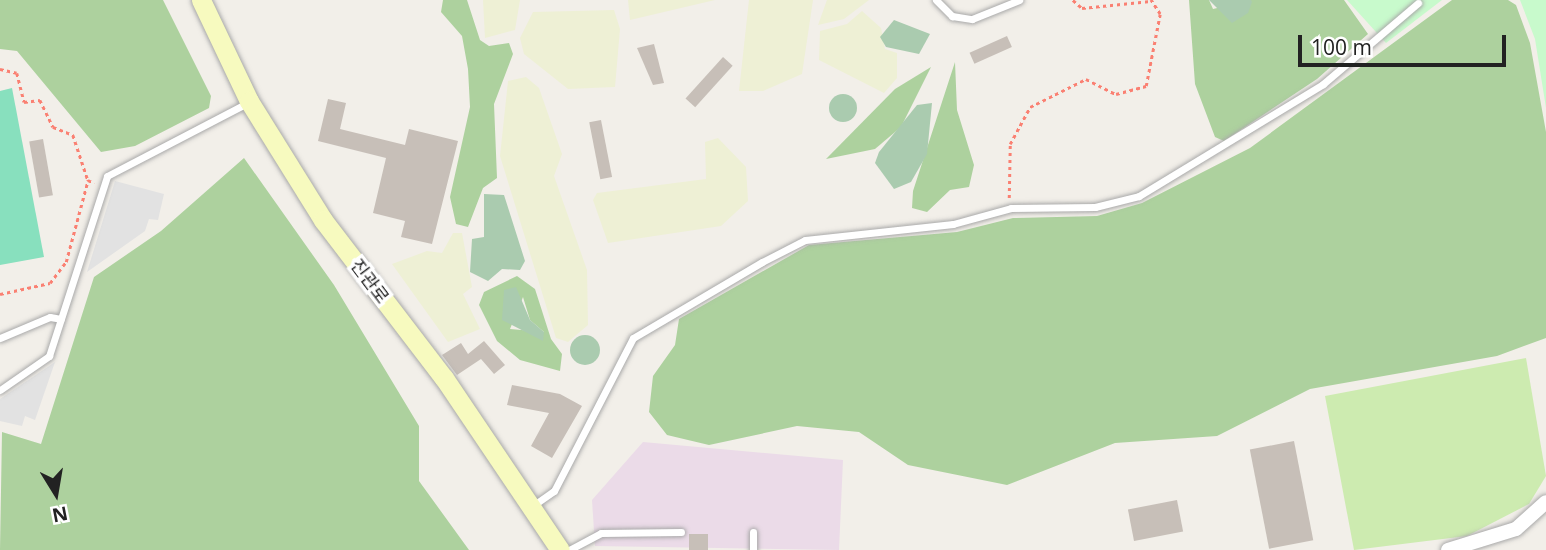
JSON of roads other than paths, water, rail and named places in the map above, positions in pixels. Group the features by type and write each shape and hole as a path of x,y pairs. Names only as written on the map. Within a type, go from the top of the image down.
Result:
{"main road":[{"name":"진관로","path":"201,0 249,102 323,220 560,550"}],"street":[{"path":"1448,550 1516,529 1546,502"}],"lane":[{"path":"936,0 952,16 972,19 1019,0"},
{"path":"531,507 554,491 633,338 805,240 953,224 1011,208 1095,207 1139,196 1311,92 1418,3"},
{"path":"0,390 49,356 107,176 249,102"},
{"path":"0,338 51,317 61,319"},
{"path":"569,550 601,533 681,532"},
{"path":"753,532 753,550"}]}
